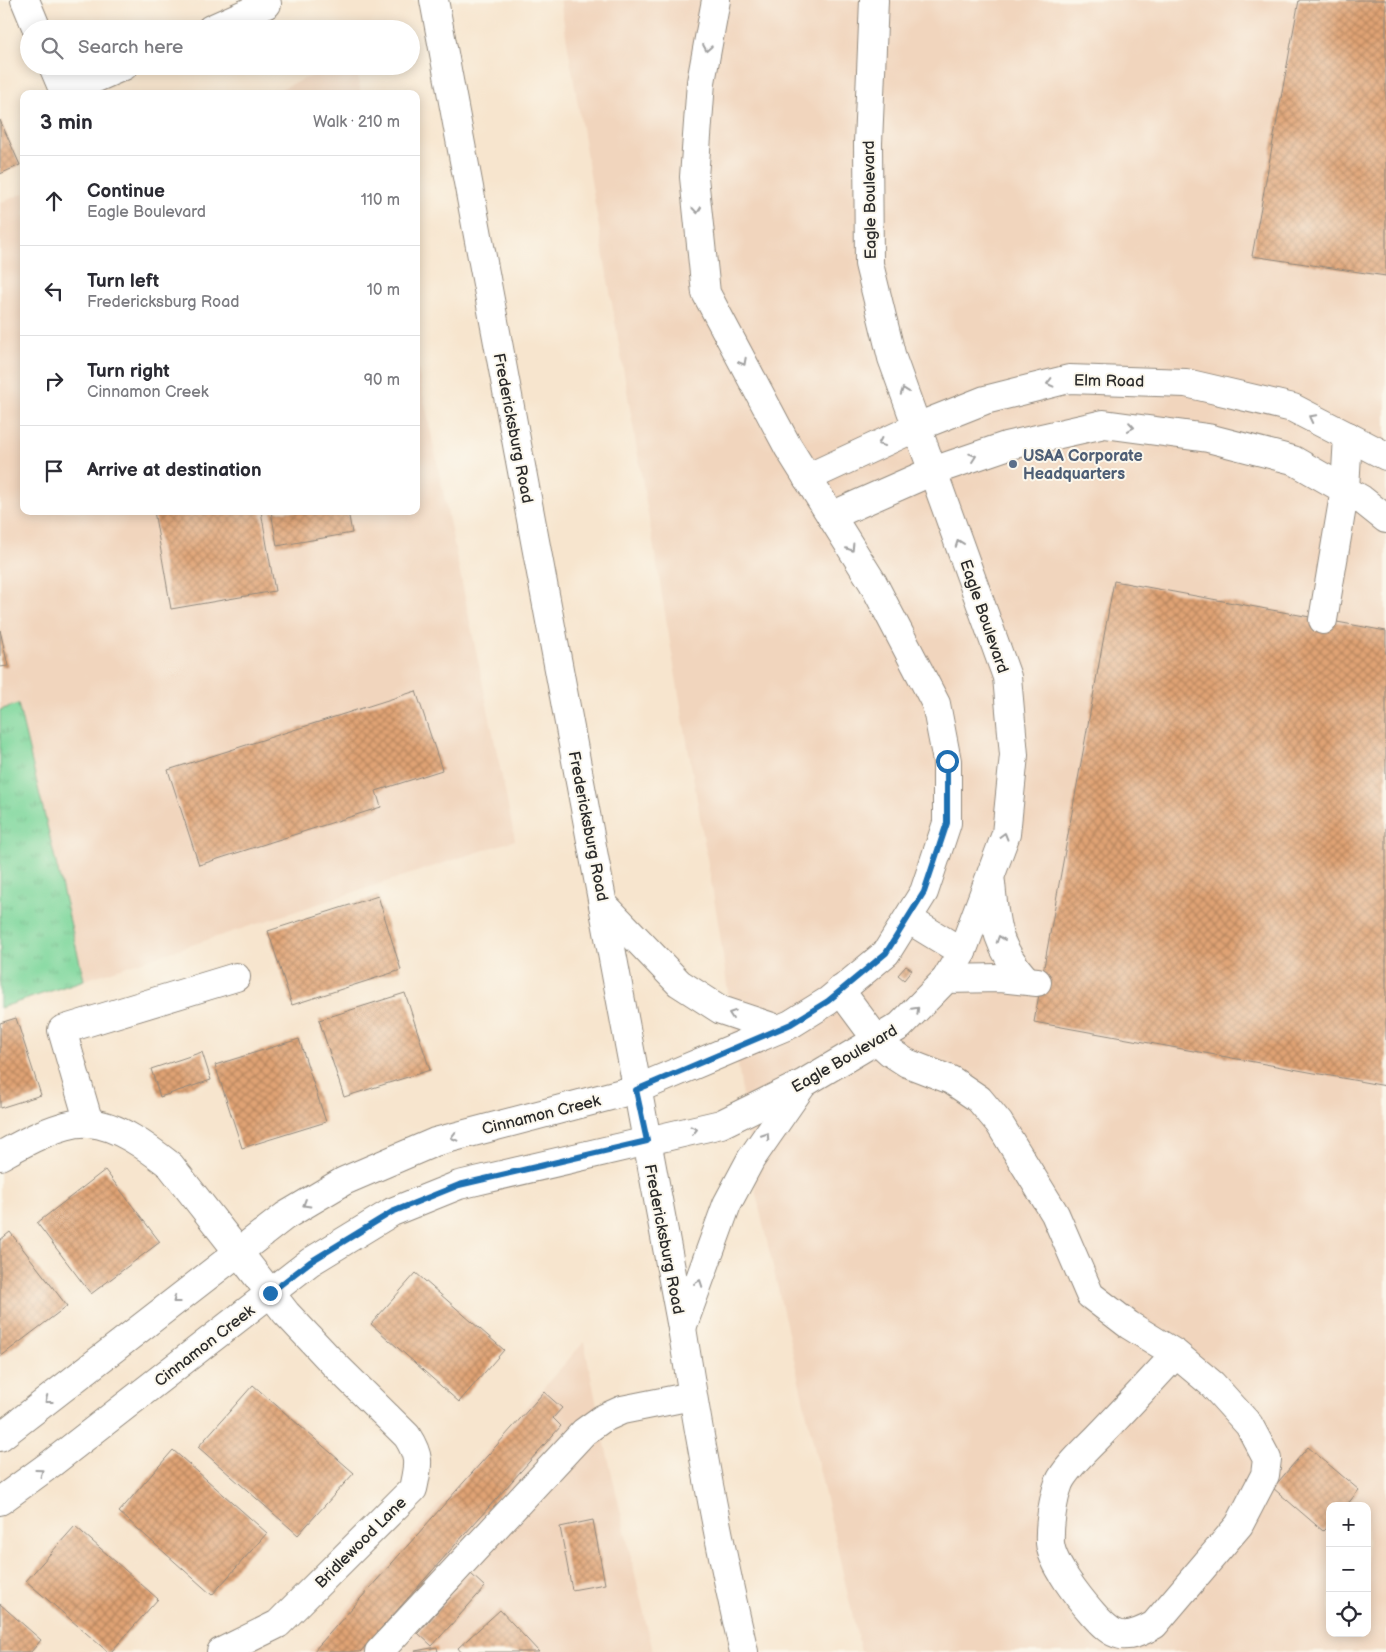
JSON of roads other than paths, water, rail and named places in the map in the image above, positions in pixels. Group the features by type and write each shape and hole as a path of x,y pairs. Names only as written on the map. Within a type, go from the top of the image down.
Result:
{"street":[{"path":"232,20 268,4 266,0"},
{"name":"Fredericksburg Road","path":"434,0 636,1090 682,1328 692,1396 725,1572 744,1652"},
{"path":"636,1090 791,1024 840,990 886,953 924,892 947,823 947,761 936,704 873,583 788,446 706,293 694,177 701,82 716,0"},
{"name":"Eagle Boulevard","path":"647,1141 721,1124 804,1083 900,1026 946,979 962,952 1006,834 1014,755 1007,677 892,358 870,264 868,143 874,0"},
{"path":"27,1 34,20"},
{"path":"57,75 63,90"},
{"path":"69,90 103,75"},
{"name":"Elm Road","path":"807,478 917,426 985,400 1069,379 1186,383 1293,408 1386,456"},
{"path":"831,516 933,471 1006,446 1104,424 1208,438 1294,460 1361,499 1386,519"},
{"path":"1323,620 1345,490 1348,436"},
{"path":"946,979 978,978 1034,981 1004,950 998,935 991,875"},
{"path":"603,904 679,983 721,1010 778,1030"},
{"path":"908,919 962,952"},
{"path":"0,1156 35,1137 66,1126 89,1123 62,1030 236,977"},
{"path":"840,990 877,1040 890,1052 907,1063 951,1080 979,1099 999,1123 1056,1214 1090,1295 1129,1325 1176,1354 1212,1384 1249,1425 1268,1459 1265,1475 1239,1525 1154,1625 1140,1632 1122,1636 1110,1631 1092,1613 1057,1564 1050,1544 1051,1518 1059,1483 1074,1462 1176,1354"},
{"path":"682,1328 726,1204 751,1159 804,1083"},
{"name":"Cinnamon Creek","path":"0,1437 285,1216 344,1181 435,1142 636,1090"},
{"name":"Bridlewood Lane","path":"89,1123 117,1130 146,1146 170,1165 286,1313 333,1363 407,1436 416,1450 418,1466 413,1489 278,1624 221,1652"},
{"name":"Cinnamon Creek","path":"0,1501 52,1463 310,1262 392,1212 459,1185 647,1141"},
{"path":"379,1652 584,1432 602,1419 622,1410 692,1396"}],"place":[{"name":"USAA Corporate Headquarters","path":"1013,464"}]}
